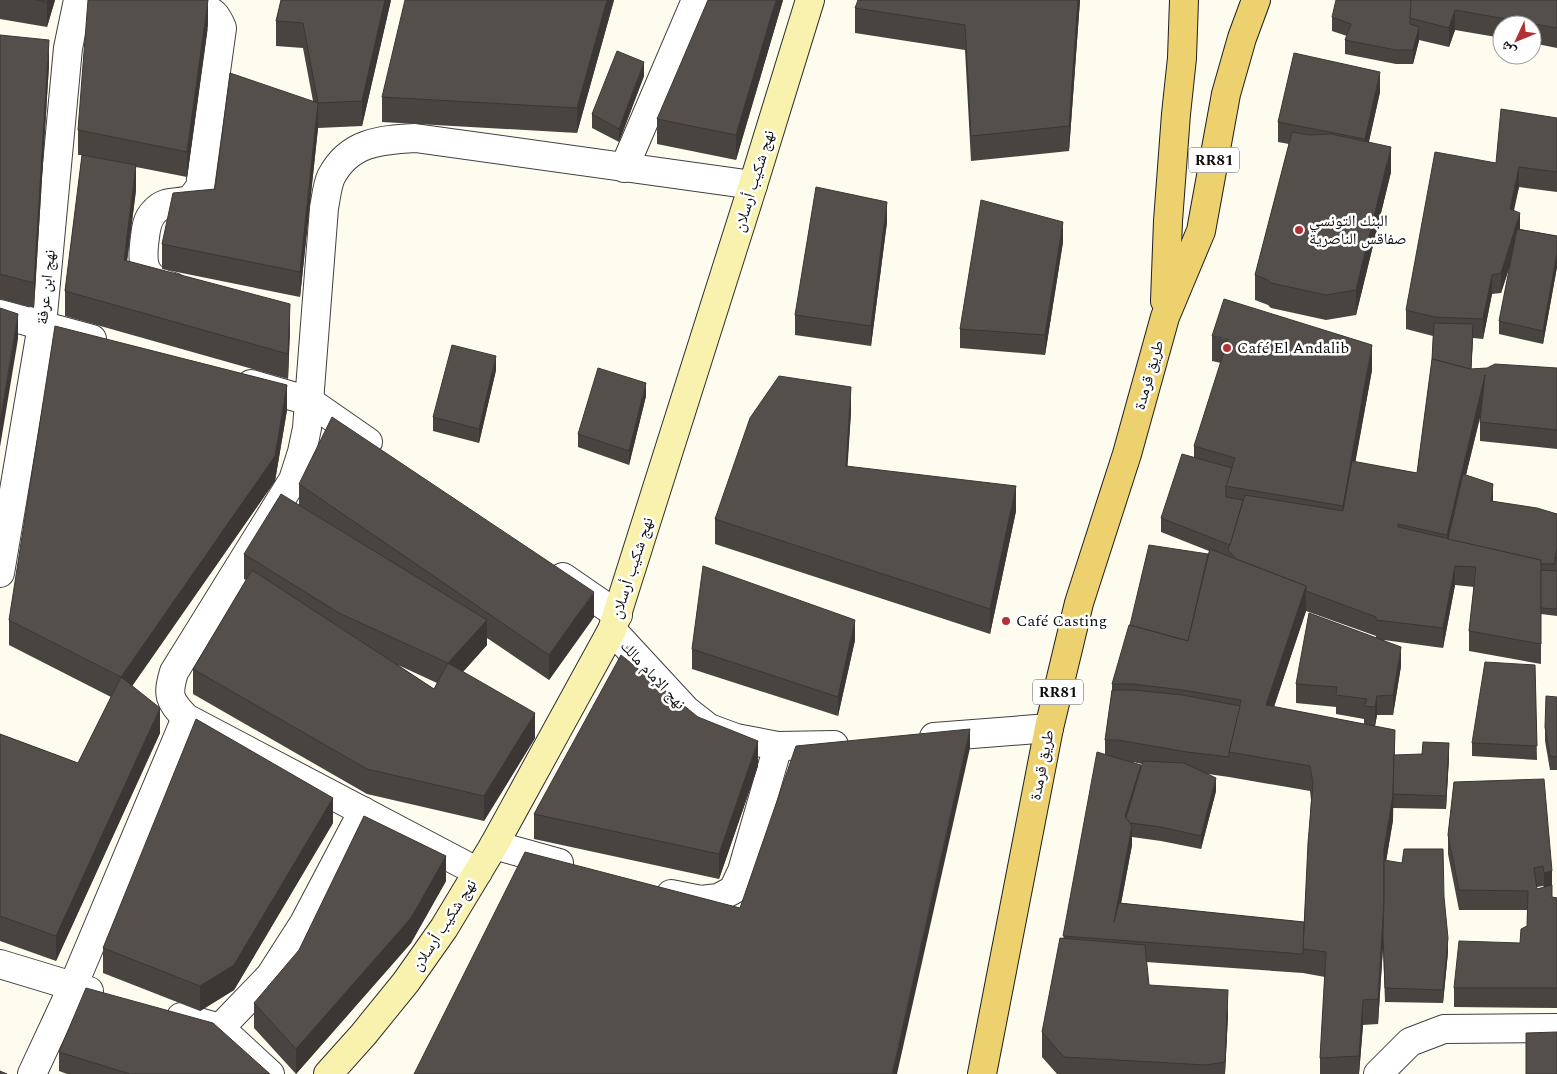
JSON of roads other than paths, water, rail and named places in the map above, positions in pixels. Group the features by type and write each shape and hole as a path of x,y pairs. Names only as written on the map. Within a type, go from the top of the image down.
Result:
{"main road":[{"name":"طريق قرمدة","path":"1165,317 1168,221 1182,58 1184,0"},
{"name":"طريق قرمدة","path":"982,1074 1049,728 1079,603 1126,454 1165,317 1201,231 1226,94 1242,38 1256,0"}],"street":[{"name":"نهج ابن عرفة","path":"0,573 42,325 68,48 78,0"},
{"path":"159,0 206,8 218,19 222,28 200,187 191,198 182,202 168,203 154,212 147,224 143,256 145,268 160,283 199,293"},
{"path":"624,168 696,0"},
{"name":"نهج شكيب أرسلان","path":"328,1074 406,982 444,928 494,845 615,622 810,0"},
{"path":"39,46 68,48"},
{"path":"478,872 186,718 173,704 171,696 170,688 174,672 292,480 302,452 307,428 309,401 305,320 331,178 346,156 366,144 391,139 415,138 753,185"},
{"path":"0,314 118,347"},
{"path":"223,376 309,401 388,456"},
{"name":"نهج الإمام مالك","path":"546,565 615,622 686,710 709,728 736,738 778,746 830,746 859,743"},
{"path":"32,1074 73,986 186,718"},
{"path":"906,740 1049,728"},
{"path":"645,887 701,900 718,898 733,890 742,871 778,746"},
{"path":"220,1028 270,976 304,923 363,811"},
{"path":"494,845 579,869"},
{"path":"0,964 116,999"},
{"path":"159,1012 220,1028 270,1074"},
{"path":"1378,1074 1410,1042 1444,1029 1557,1028"}],"place":[{"name":"البنك التونسي صفاقس الناصرية","path":"1299,230"},
{"name":"Café El Andalib","path":"1227,348"},
{"name":"Café Casting","path":"1006,621"}]}
